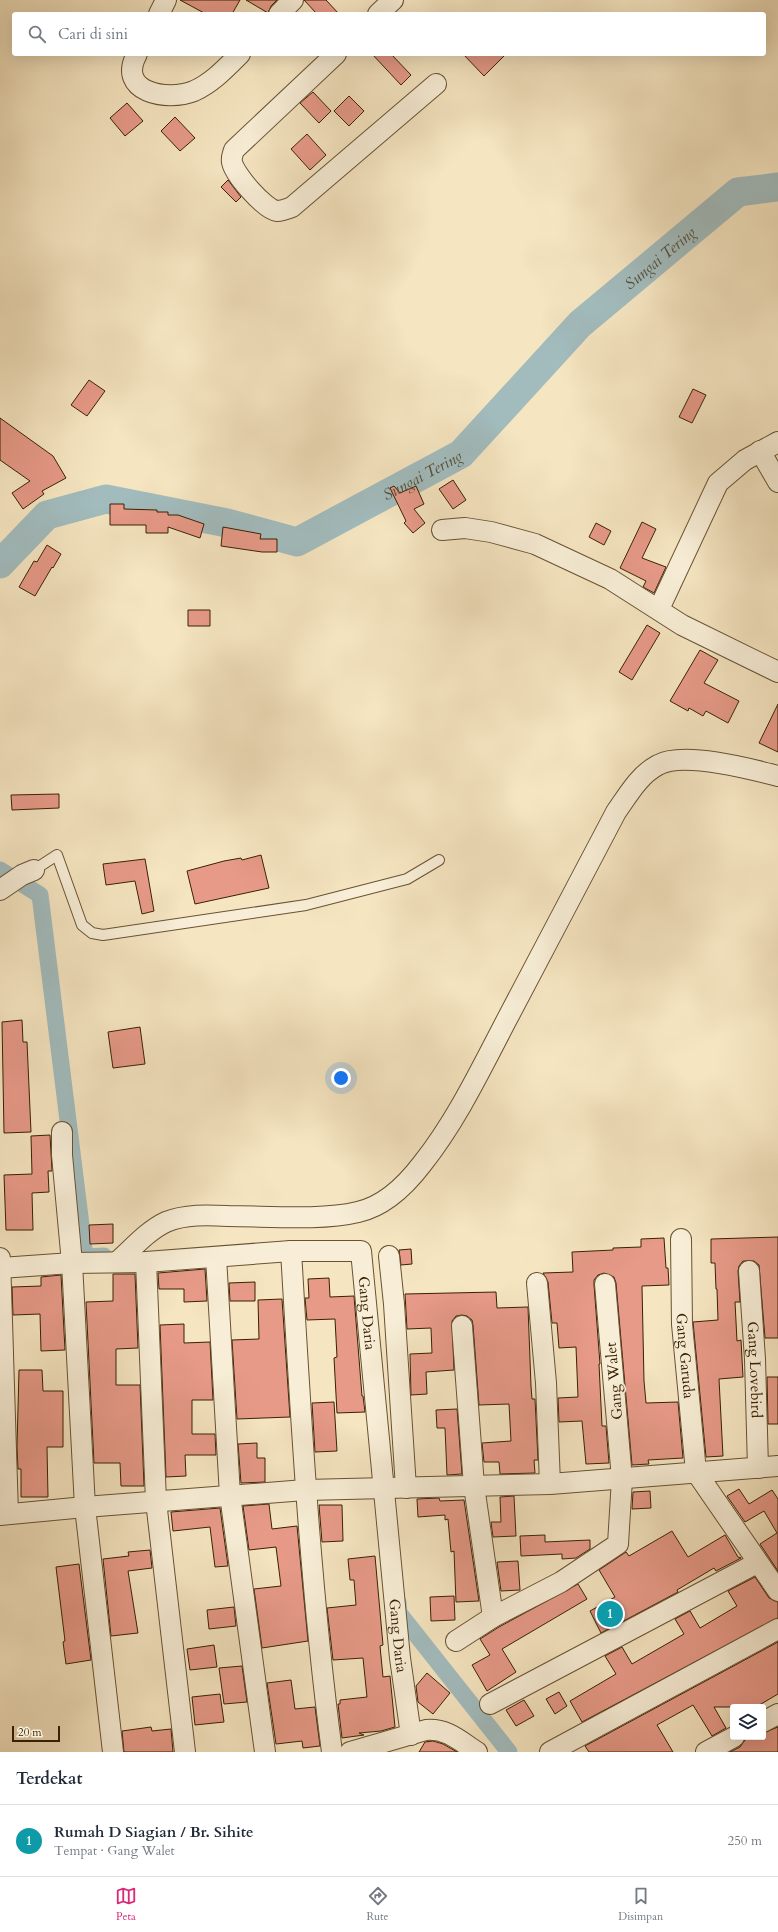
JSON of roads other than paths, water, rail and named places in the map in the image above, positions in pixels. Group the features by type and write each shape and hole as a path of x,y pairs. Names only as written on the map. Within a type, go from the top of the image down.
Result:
{"street":[{"path":"160,12 166,0"},
{"path":"281,12 293,0"},
{"path":"380,12 393,0"},
{"path":"136,56 130,70 134,81 150,93 170,95 195,91 216,78 238,56"},
{"path":"334,56 234,150 232,155 233,165 241,180 268,208 276,211 292,207 436,84"},
{"path":"659,609 718,483 745,460 778,442"},
{"path":"760,451 778,482"},
{"path":"442,530 465,528 491,532 535,544 610,579 682,625 778,672"},
{"path":"120,1260 151,1231 165,1223 179,1218 209,1215 307,1217 359,1212 388,1199 422,1164 445,1131 478,1073 616,812 639,780 659,764 674,761 696,760 741,767 778,776"},
{"path":"0,890 22,875 34,870"},
{"path":"62,1132 62,1156 72,1263 85,1507 113,1752"},
{"name":"Gang Garuda","path":"680,1239 682,1324 696,1472"},
{"path":"291,1251 306,1490 322,1680 332,1752"},
{"name":"Gang Daria","path":"0,1265 120,1260 146,1262 291,1251 361,1251 394,1489 400,1658 411,1735"},
{"path":"389,1256 395,1319 394,1489"},
{"path":"216,1257 230,1495 265,1752"},
{"path":"146,1262 156,1501 185,1752"},
{"path":"0,1265 4,1515 156,1501 306,1490 550,1484 773,1467"},
{"name":"Gang Lovebird","path":"749,1272 755,1359 773,1467"},
{"path":"537,1283 546,1383 550,1484"},
{"name":"Gang Walet","path":"493,1617 560,1582 618,1544 622,1479 605,1284"},
{"path":"456,1641 493,1617 474,1486 462,1326"},
{"path":"696,1472 757,1563 778,1591"},
{"path":"490,1704 757,1563"},
{"path":"550,1752 778,1629"},
{"path":"766,1720 778,1714"},
{"path":"350,1752 426,1730 436,1729 445,1731 476,1752"},
{"path":"706,1752 730,1739"}],"lane":[{"path":"34,870 57,854 82,925 92,933 104,935 306,905 407,879 439,860"}],"waterway":[{"name":"Sungai Tering","path":"0,564 47,515 106,499 227,523 297,542 461,454 580,324 738,192 778,187"},
{"path":"0,870 40,895 85,1257 104,1256"},
{"path":"398,1602 399,1613 509,1752"}],"place":[{"name":"Rumah D Siagian / Br. Sihite","path":"610,1614"}]}
